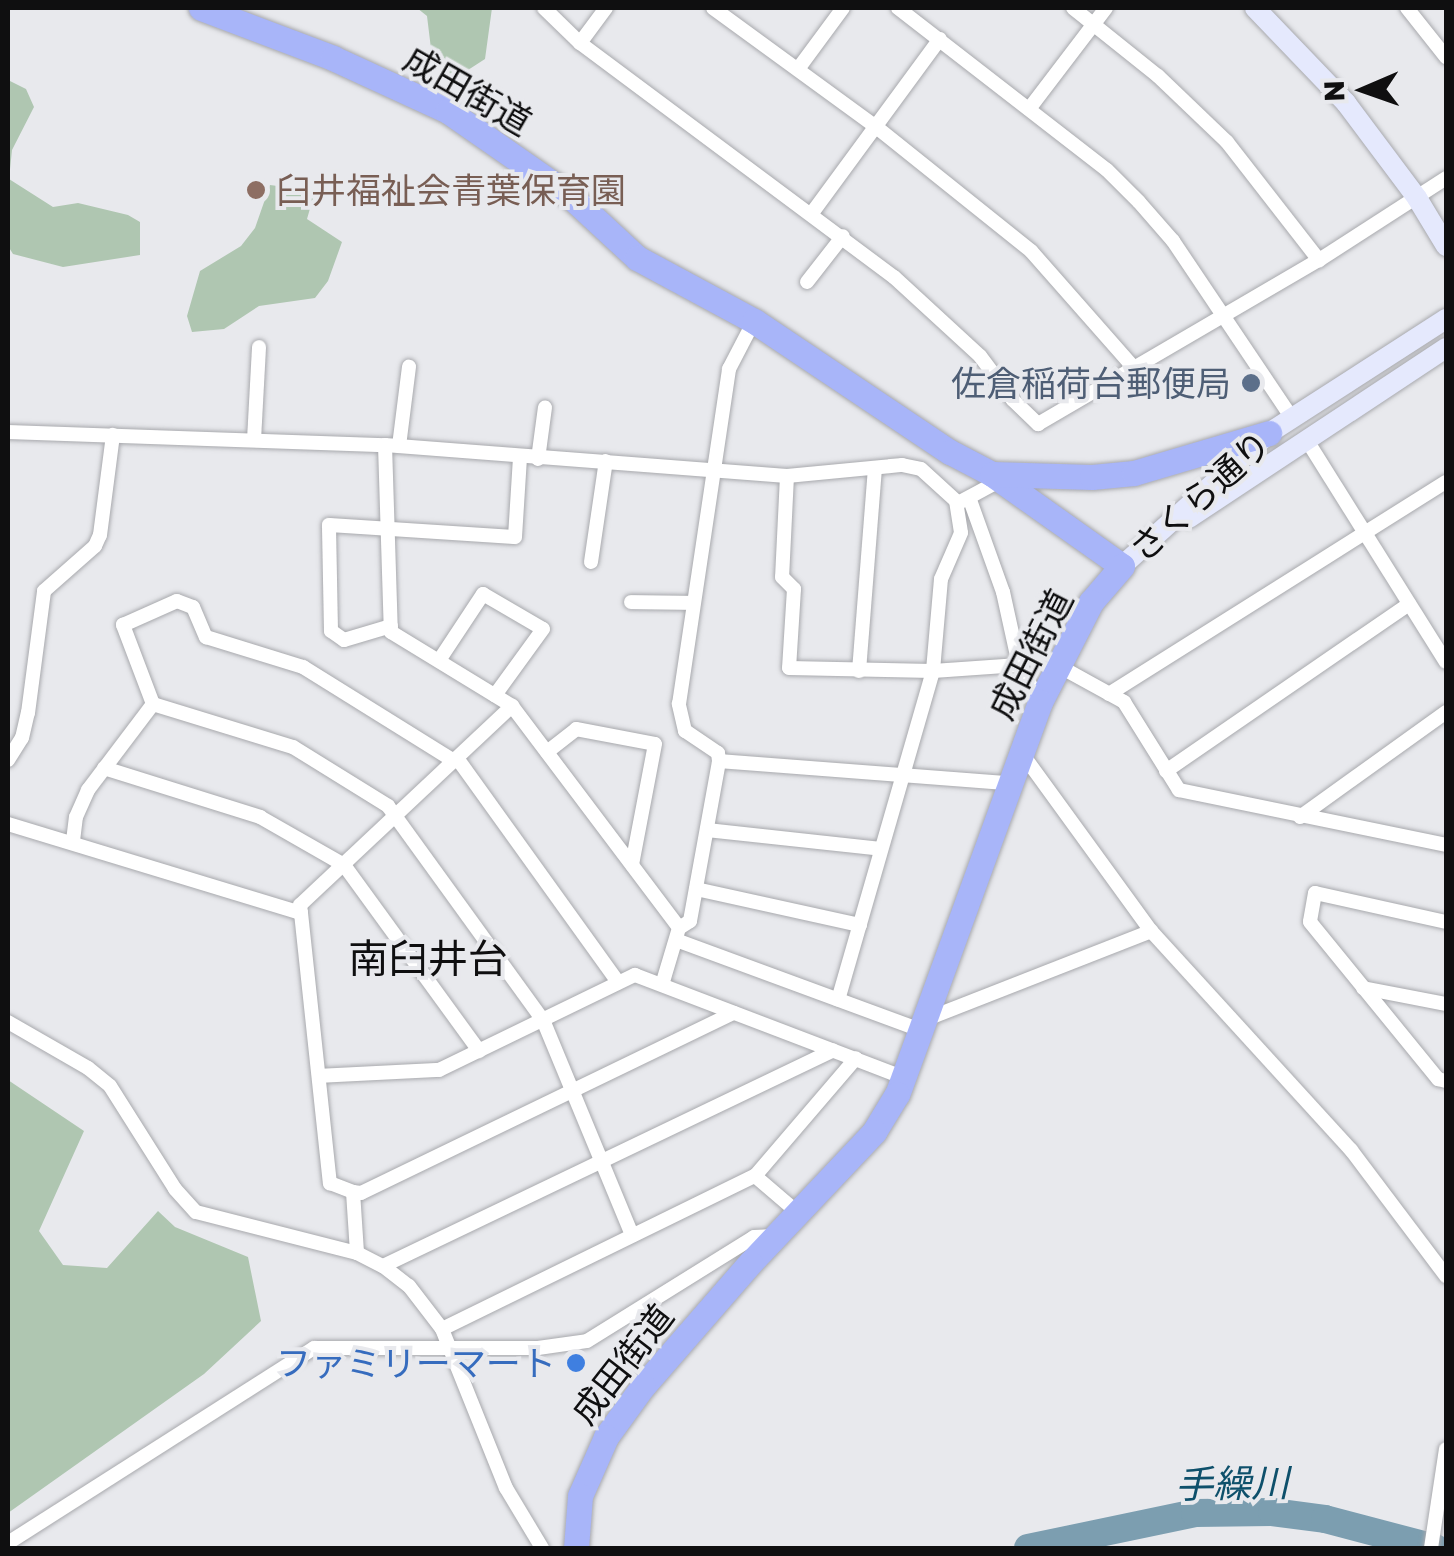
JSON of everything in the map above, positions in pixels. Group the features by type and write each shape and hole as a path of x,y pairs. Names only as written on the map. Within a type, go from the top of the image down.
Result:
{"highway":[{"name":"成田街道","path":"201,8 333,58 448,111 568,196 637,258 754,321 950,452 997,477 1122,566 1090,602 1040,702 905,1078 874,1132 774,1236 643,1386 606,1437 580,1496 576,1548"},
{"path":"997,477 1092,478 1134,472 1270,433"}],"street":[{"path":"544,8 580,42 843,236 945,320 1038,424 1319,260 1446,178"},
{"path":"580,42 606,8"},
{"path":"713,8 875,126 1031,250 1134,368"},
{"path":"798,69 842,8"},
{"path":"898,8 1029,109 1139,202 1225,316 1292,418"},
{"path":"1073,8 1226,142 1319,260"},
{"path":"1029,109 1106,8"},
{"path":"1254,8 1346,103 1417,198 1446,246"},
{"path":"1407,8 1446,57"},
{"path":"812,213 940,39"},
{"path":"807,282 843,236"},
{"name":"さくら通り","path":"1122,566 1270,433 1446,319"},
{"path":"662,985 677,934 690,921 719,761 718,753 685,731 679,704 729,370 754,321"},
{"path":"254,440 259,347"},
{"name":"さくら通り","path":"1122,566 1446,348"},
{"path":"409,367 392,445 388,528 391,632 512,706 632,864 677,934 838,1000 925,1025 1150,931"},
{"path":"538,459 545,407"},
{"path":"8,432 392,445 787,476 902,465 921,470 964,501 1003,592 1018,665 1040,702"},
{"path":"8,760 22,738 28,713 44,591 95,546 100,535 113,435"},
{"path":"1306,439 1446,662"},
{"path":"391,626 344,640 331,631 329,525 514,536 520,458"},
{"path":"591,562 606,462"},
{"path":"859,671 875,469"},
{"path":"787,476 782,577 794,590 788,668 933,671 1018,665"},
{"path":"838,1000 933,671 937,592 961,533 964,501 997,477"},
{"path":"1109,694 1446,482"},
{"path":"440,659 482,594 543,629 496,695"},
{"path":"153,704 123,625 178,601 193,607 206,637 303,667 455,759 618,982"},
{"path":"631,602 693,603"},
{"path":"1166,770 1409,604"},
{"path":"1058,665 1124,702 1179,790 1446,845"},
{"path":"73,841 76,817 104,768 153,704"},
{"path":"153,704 293,747 388,806 542,1020 632,1235"},
{"path":"512,706 300,905 330,1183 361,1193 734,1014"},
{"path":"1300,817 1446,712"},
{"path":"547,752 576,729 655,744 632,864"},
{"path":"1020,752 1150,931 1351,1150 1446,1276"},
{"path":"719,761 902,778 1008,783"},
{"path":"104,768 260,817 344,865 479,1051"},
{"path":"8,824 301,913"},
{"path":"707,830 882,849"},
{"path":"696,888 860,926"},
{"path":"1446,922 1316,894 1310,922 1438,1079 1446,1081"},
{"path":"319,1076 440,1070 635,975 905,1078"},
{"path":"1363,988 1446,1004"},
{"path":"8,1022 88,1068 110,1086 196,1212 356,1253 384,1266 409,1286 442,1329 506,1488 542,1548"},
{"path":"384,1266 833,1050"},
{"path":"442,1329 755,1176 856,1058"},
{"path":"755,1176 797,1212"},
{"path":"353,1192 356,1253"},
{"path":"8,1543 303,1353 325,1347 538,1348 587,1340 754,1237 774,1236"},
{"path":"1431,1548 1446,1448"}],"green space":[{"path":"417,8 492,8 485,59 454,79 432,57 427,16"},
{"path":"8,80 26,89 34,107 12,150 9,179 53,207 78,203 128,215 140,222 140,255 63,267 13,254 8,246"},
{"path":"270,185 315,191 307,219 342,242 328,281 315,298 259,306 224,329 192,332 187,316 200,271 241,246 255,228"},
{"path":"8,1080 84,1131 39,1231 63,1265 107,1268 158,1211 175,1227 248,1257 261,1321 204,1374 8,1513"}],"waterway":[{"name":"手繰川","path":"1028,1548 1195,1513 1272,1512 1325,1519 1435,1548"}],"place":[{"name":"臼井福祉会青葉保育園","path":"256,190"},
{"name":"佐倉稲荷台郵便局","path":"1251,383"},
{"name":"ファミリーマート","path":"576,1363"}],"district":[{"name":"南臼井台","path":"428,958"}]}
